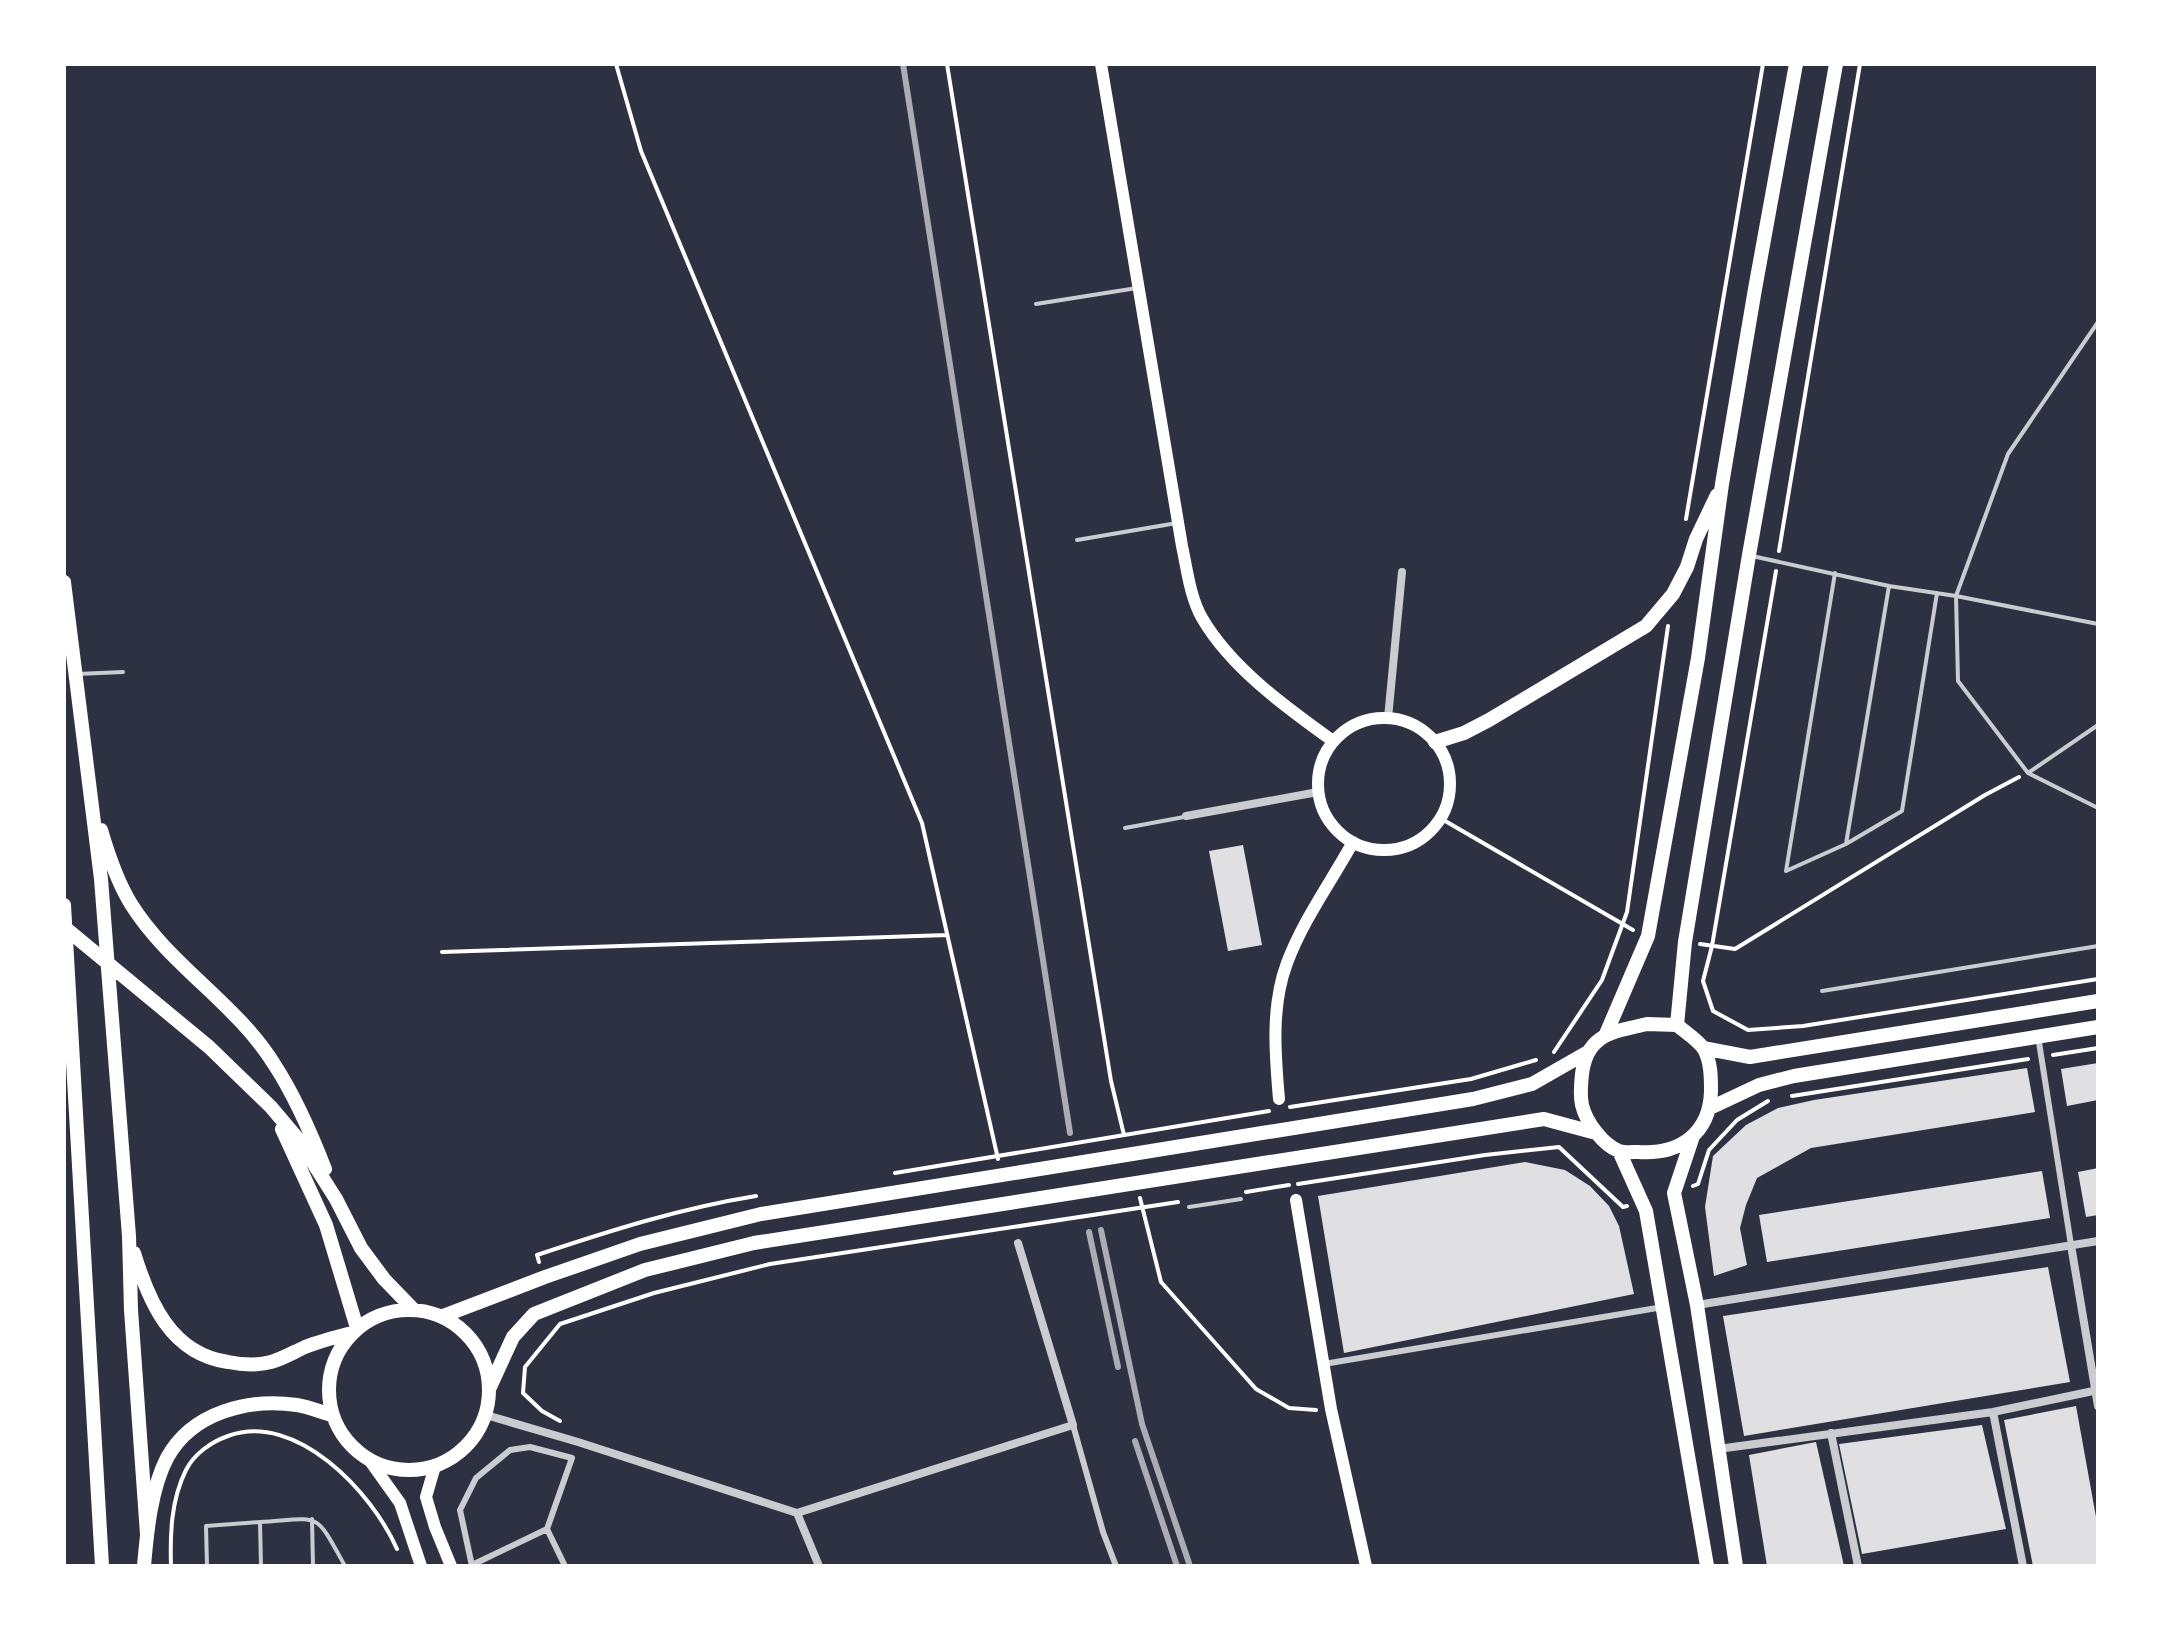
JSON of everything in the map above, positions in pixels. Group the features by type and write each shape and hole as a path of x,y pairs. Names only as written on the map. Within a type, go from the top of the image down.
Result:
{"main road":[{"path":"1101,64 1178,523 1190,582 1201,616 1225,649 1264,687 1333,741"},
{"path":"443,1316 640,1244 761,1214 1473,1099 1532,1084 1588,1052 1606,1034 1648,936 1698,658 1722,484 1796,64"},
{"path":"1677,1025 1685,942 1749,555 1836,64"},
{"path":"1435,742 1464,733 1489,720 1646,626 1673,594 1722,484"},
{"path":"64,582 101,879 129,1236 147,1566"},
{"path":"1388,718 1414,726 1435,742 1445,759 1449,779 1448,800 1440,818 1424,837 1401,847 1377,849 1353,842 1336,830 1324,812 1318,792 1318,774 1323,756 1333,741 1349,728 1368,720 1388,718"},
{"path":"87,780 105,846 130,903 164,945 237,1018 274,1063 312,1136 336,1199"},
{"path":"1280,1106 1275,1028 1286,965 1301,932 1353,842"},
{"path":"64,905 102,1566"},
{"path":"64,927 209,1047 271,1107 298,1139 336,1199 361,1248 384,1279 413,1309"},
{"path":"1703,1048 1750,1057 2098,1001"},
{"path":"1606,1034 1647,1024 1677,1025 1703,1048 1711,1072 1710,1108 1703,1125 1692,1139 1674,1195 1697,1305 1736,1566"},
{"path":"1710,1108 1759,1085 1794,1076 2098,1027"},
{"path":"1588,1052 1583,1072 1582,1106 1596,1133"},
{"path":"271,1107 302,1167 326,1225 354,1331"},
{"path":"370,1461 394,1469 435,1466 458,1454 470,1443 486,1415 490,1387 513,1337 534,1314 645,1270 754,1243 1544,1119 1596,1133 1619,1151 1643,1202 1707,1566"},
{"path":"1619,1151 1653,1153 1673,1149 1692,1139"},
{"path":"1296,1200 1331,1409 1366,1566"},
{"path":"129,1236 144,1284 160,1318 177,1338 202,1354 250,1366 272,1362 354,1331 386,1312 413,1309 443,1316 467,1334 482,1354 490,1387"},
{"path":"354,1331 336,1355 331,1369 328,1384 332,1415 349,1444 370,1461 400,1503 416,1565"},
{"path":"147,1534 156,1490 168,1457 187,1433 210,1415 231,1408 296,1405 332,1415"},
{"path":"435,1466 426,1497 451,1566"}],"street":[{"path":"1388,718 1402,572"},
{"path":"1186,816 1318,792"},
{"path":"2038,1036 2098,1406"},
{"path":"1697,1305 2098,1241"},
{"path":"1018,1243 1103,1532 1116,1566"},
{"path":"1324,1364 1663,1307"},
{"path":"1718,1449 1993,1412 2097,1390"},
{"path":"1993,1412 2023,1566"},
{"path":"486,1415 797,1513 1073,1425"},
{"path":"1831,1433 1858,1566"},
{"path":"530,1447 572,1458 547,1529 472,1566 460,1510 476,1478 510,1450 530,1447"},
{"path":"797,1513 819,1566"},
{"path":"547,1529 565,1566"}],"lane":[{"path":"1036,304 1139,287"},
{"path":"2098,322 2008,454 1956,596 1958,681 2028,773 2098,808"},
{"path":"1077,540 1178,523"},
{"path":"1749,555 1889,586 2098,624"},
{"path":"1835,573 1786,871 1846,844 1902,811 1937,593"},
{"path":"1846,844 1889,586"},
{"path":"74,674 123,672"},
{"path":"2028,773 2098,725"},
{"path":"1125,828 1186,816"},
{"path":"1822,991 2098,946"},
{"path":"1189,1207 1241,1199"},
{"path":"312,1519 313,1566"},
{"path":"207,1566 206,1526 312,1519 321,1523 345,1566"},
{"path":"260,1522 261,1566"}],"path":[{"path":"616,64 641,151 922,823 1000,1166"},
{"path":"947,64 1108,1065 1125,1141"},
{"path":"1712,946 1735,949 1985,795 2028,773"},
{"path":"1440,818 1623,926"},
{"path":"442,952 947,935"},
{"path":"1786,1097 2098,1048"},
{"path":"961,1162 1280,1106 1471,1079"},
{"path":"1674,1195 1698,1184 1709,1150 1737,1120 1773,1098"},
{"path":"1238,1193 1485,1155 1559,1147 1623,1207 1643,1202"},
{"path":"1140,1198 1161,1282 1256,1389 1289,1408 1331,1409"},
{"path":"560,1324 654,1293 770,1264 1191,1200"},
{"path":"171,1566 170,1529 186,1469 200,1451 221,1438 258,1430 280,1434 309,1448 346,1478 380,1517 401,1558"}],"building":[{"path":"1243,845 1262,945 1228,951 1209,851"},
{"path":"2098,1063 2098,1100 2067,1106 2061,1069"},
{"path":"2027,1068 2035,1112 1811,1148 1757,1178 1740,1228 1747,1265 1714,1276 1705,1207 1713,1156 1746,1125 1778,1108 1814,1100"},
{"path":"1525,1162 1565,1170 1590,1186 1609,1206 1619,1226 1634,1294 1344,1353 1318,1196"},
{"path":"2098,1168 2098,1215 2086,1217 2078,1172"},
{"path":"2042,1171 2050,1218 1767,1262 1759,1215"},
{"path":"2048,1267 2070,1382 1744,1436 1723,1316"},
{"path":"2076,1406 2098,1528 2098,1566 2033,1566 2004,1420"},
{"path":"1982,1425 2006,1529 1862,1554 1839,1444"},
{"path":"1816,1442 1844,1566 1767,1566 1749,1455"}],"railway":[{"path":"903,64 1070,1133"},
{"path":"1101,1230 1142,1424 1190,1566"},
{"path":"1089,1232 1118,1367"},
{"path":"1135,1441 1177,1566"}]}
